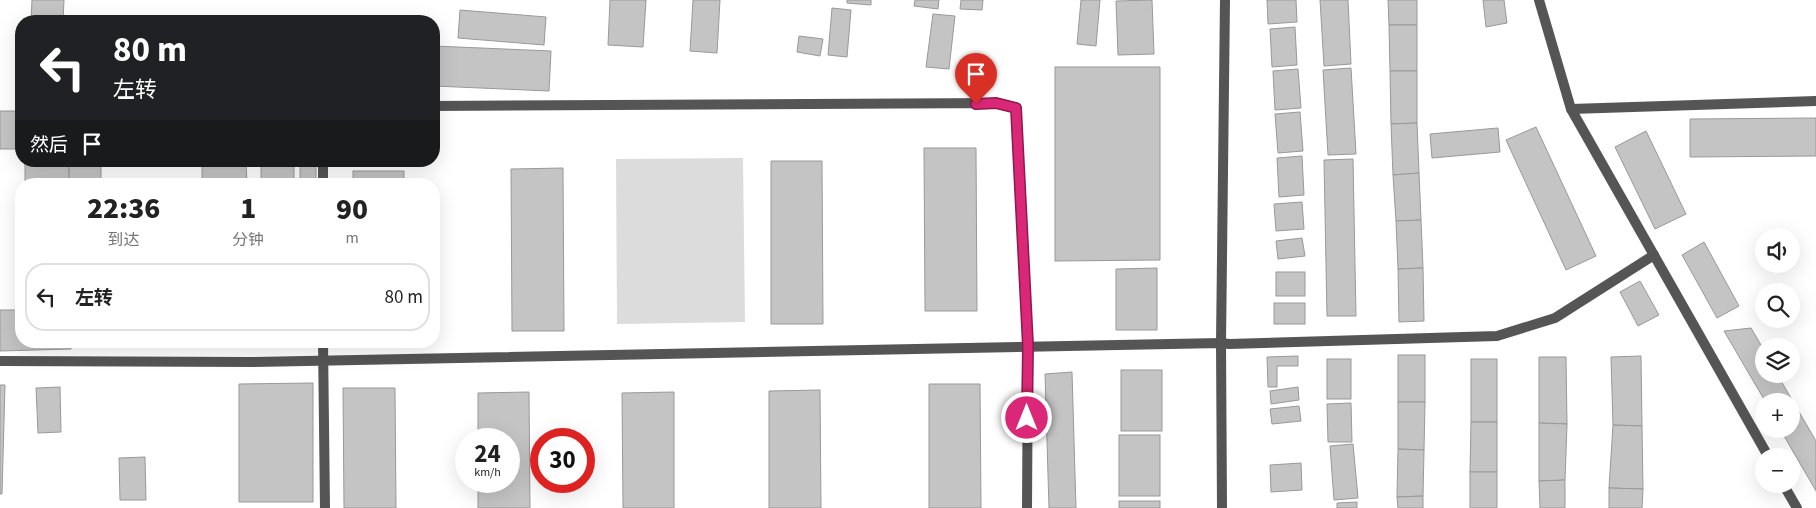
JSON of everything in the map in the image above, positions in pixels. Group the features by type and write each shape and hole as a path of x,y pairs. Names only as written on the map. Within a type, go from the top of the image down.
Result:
{"street":[{"path":"1222,508 1221,343 1225,0"},
{"path":"1539,0 1571,109 1763,448"},
{"path":"1571,109 1816,101"},
{"path":"440,106 996,103 1016,108 1028,346 1026,508"},
{"path":"0,361 252,362 1028,346 1239,344 1497,336 1555,318 1654,255"},
{"path":"323,348 325,508"},
{"path":"1788,493 1797,508"}],"shaded area":[{"path":"743,158 745,322 617,324 616,159"}],"building":[{"path":"32,0 64,0 63,15 31,15"},
{"path":"610,0 646,0 643,47 608,45"},
{"path":"693,0 720,0 717,53 690,51"},
{"path":"847,0 871,0 871,5 847,3"},
{"path":"915,0 939,0 938,9 914,6"},
{"path":"961,0 983,0 982,10 960,9"},
{"path":"1081,0 1100,0 1096,46 1077,44"},
{"path":"1152,0 1154,54 1118,55 1116,1"},
{"path":"1267,0 1296,0 1297,22 1268,24"},
{"path":"1320,0 1348,0 1351,64 1324,66"},
{"path":"1388,0 1417,0 1417,25 1389,25"},
{"path":"1483,0 1504,0 1507,23 1486,27"},
{"path":"832,8 851,10 847,57 828,55"},
{"path":"460,10 546,17 544,45 458,38"},
{"path":"933,14 955,16 949,69 926,67"},
{"path":"1389,25 1417,25 1417,71 1390,71"},
{"path":"1295,27 1297,65 1272,67 1270,29"},
{"path":"799,36 823,39 820,56 797,52"},
{"path":"440,46 551,51 549,91 440,86"},
{"path":"1055,67 1160,67 1160,260 1055,261"},
{"path":"1351,68 1356,154 1328,155 1323,70"},
{"path":"1298,69 1301,108 1275,110 1273,71"},
{"path":"1390,71 1417,71 1417,123 1391,124"},
{"path":"0,111 15,111 15,149 0,149"},
{"path":"1300,112 1303,151 1278,153 1275,114"},
{"path":"1816,118 1816,156 1690,157 1690,119"},
{"path":"1417,123 1419,173 1393,175 1391,124"},
{"path":"1536,127 1596,256 1566,270 1506,140"},
{"path":"1498,128 1500,152 1432,158 1430,134"},
{"path":"1646,131 1686,214 1655,229 1615,147"},
{"path":"924,148 976,148 977,311 925,311"},
{"path":"1302,156 1304,195 1279,197 1277,158"},
{"path":"1353,159 1356,316 1327,316 1324,160"},
{"path":"771,161 822,161 823,324 771,324"},
{"path":"25,167 69,167 69,178 25,178"},
{"path":"69,167 101,167 101,178 69,178"},
{"path":"202,167 246,167 247,178 202,178"},
{"path":"261,167 294,167 294,178 261,178"},
{"path":"300,167 316,167 316,178 300,178"},
{"path":"563,168 564,331 512,331 511,169"},
{"path":"353,171 404,171 404,178 353,178"},
{"path":"1419,173 1421,220 1396,221 1393,175"},
{"path":"1302,202 1304,229 1276,231 1274,204"},
{"path":"1421,220 1423,268 1398,269 1396,221"},
{"path":"1302,238 1305,256 1278,259 1276,241"},
{"path":"1704,242 1739,306 1717,318 1682,255"},
{"path":"1157,268 1157,330 1116,330 1116,269"},
{"path":"1423,268 1424,321 1399,322 1398,269"},
{"path":"1276,272 1305,272 1305,296 1276,296"},
{"path":"1640,281 1659,315 1638,326 1620,292"},
{"path":"1274,303 1305,303 1305,324 1274,324"},
{"path":"0,310 15,310 15,348 71,348 71,349 0,351"},
{"path":"1751,328 1757,338 1755,338 1755,383 1782,383 1788,393 1760,393 1724,331"},
{"path":"1398,355 1425,355 1425,402 1398,402"},
{"path":"1298,356 1298,366 1277,366 1277,387 1268,387 1267,357"},
{"path":"1641,356 1642,426 1613,425 1611,357"},
{"path":"1539,357 1566,357 1567,424 1539,423"},
{"path":"1327,359 1351,359 1351,399 1327,399"},
{"path":"1471,359 1497,359 1497,422 1471,422"},
{"path":"1121,370 1162,370 1162,431 1121,431"},
{"path":"1072,372 1076,508 1049,508 1045,374"},
{"path":"313,383 313,502 239,502 239,384"},
{"path":"929,384 980,384 981,508 929,508"},
{"path":"0,385 5,385 2,494 0,494"},
{"path":"60,387 61,432 38,433 36,388"},
{"path":"1298,387 1299,400 1271,404 1270,391"},
{"path":"343,388 395,388 396,508 344,508"},
{"path":"820,390 821,508 769,508 769,391"},
{"path":"529,392 530,508 478,508 478,493 520,493 520,428 478,428 478,393"},
{"path":"674,392 674,508 623,508 622,393"},
{"path":"1398,402 1425,402 1424,450 1398,449"},
{"path":"1351,403 1352,442 1328,442 1327,404"},
{"path":"1299,406 1301,421 1272,424 1270,409"},
{"path":"1800,414 1816,441 1816,491 1800,463 1800,448 1791,448 1785,438 1800,438"},
{"path":"1471,422 1497,422 1497,472 1470,472"},
{"path":"1539,423 1567,424 1565,480 1539,481"},
{"path":"1613,425 1642,426 1643,489 1609,488"},
{"path":"1119,435 1160,435 1160,496 1119,496"},
{"path":"1353,444 1358,498 1334,500 1330,446"},
{"path":"1398,449 1424,450 1423,496 1397,497"},
{"path":"145,457 146,500 120,500 119,458"},
{"path":"1301,463 1302,490 1271,492 1270,465"},
{"path":"1470,472 1497,472 1497,508 1470,508"},
{"path":"1565,480 1565,508 1540,508 1539,481"},
{"path":"1609,488 1643,489 1642,508 1609,508"},
{"path":"1423,496 1423,508 1398,508 1397,497"},
{"path":"1119,501 1160,501 1160,508 1119,508"},
{"path":"1357,502 1357,508 1337,508 1337,503"}],"route":[{"path":"976,104 996,103 1016,108 1028,346 1027,418"}]}
